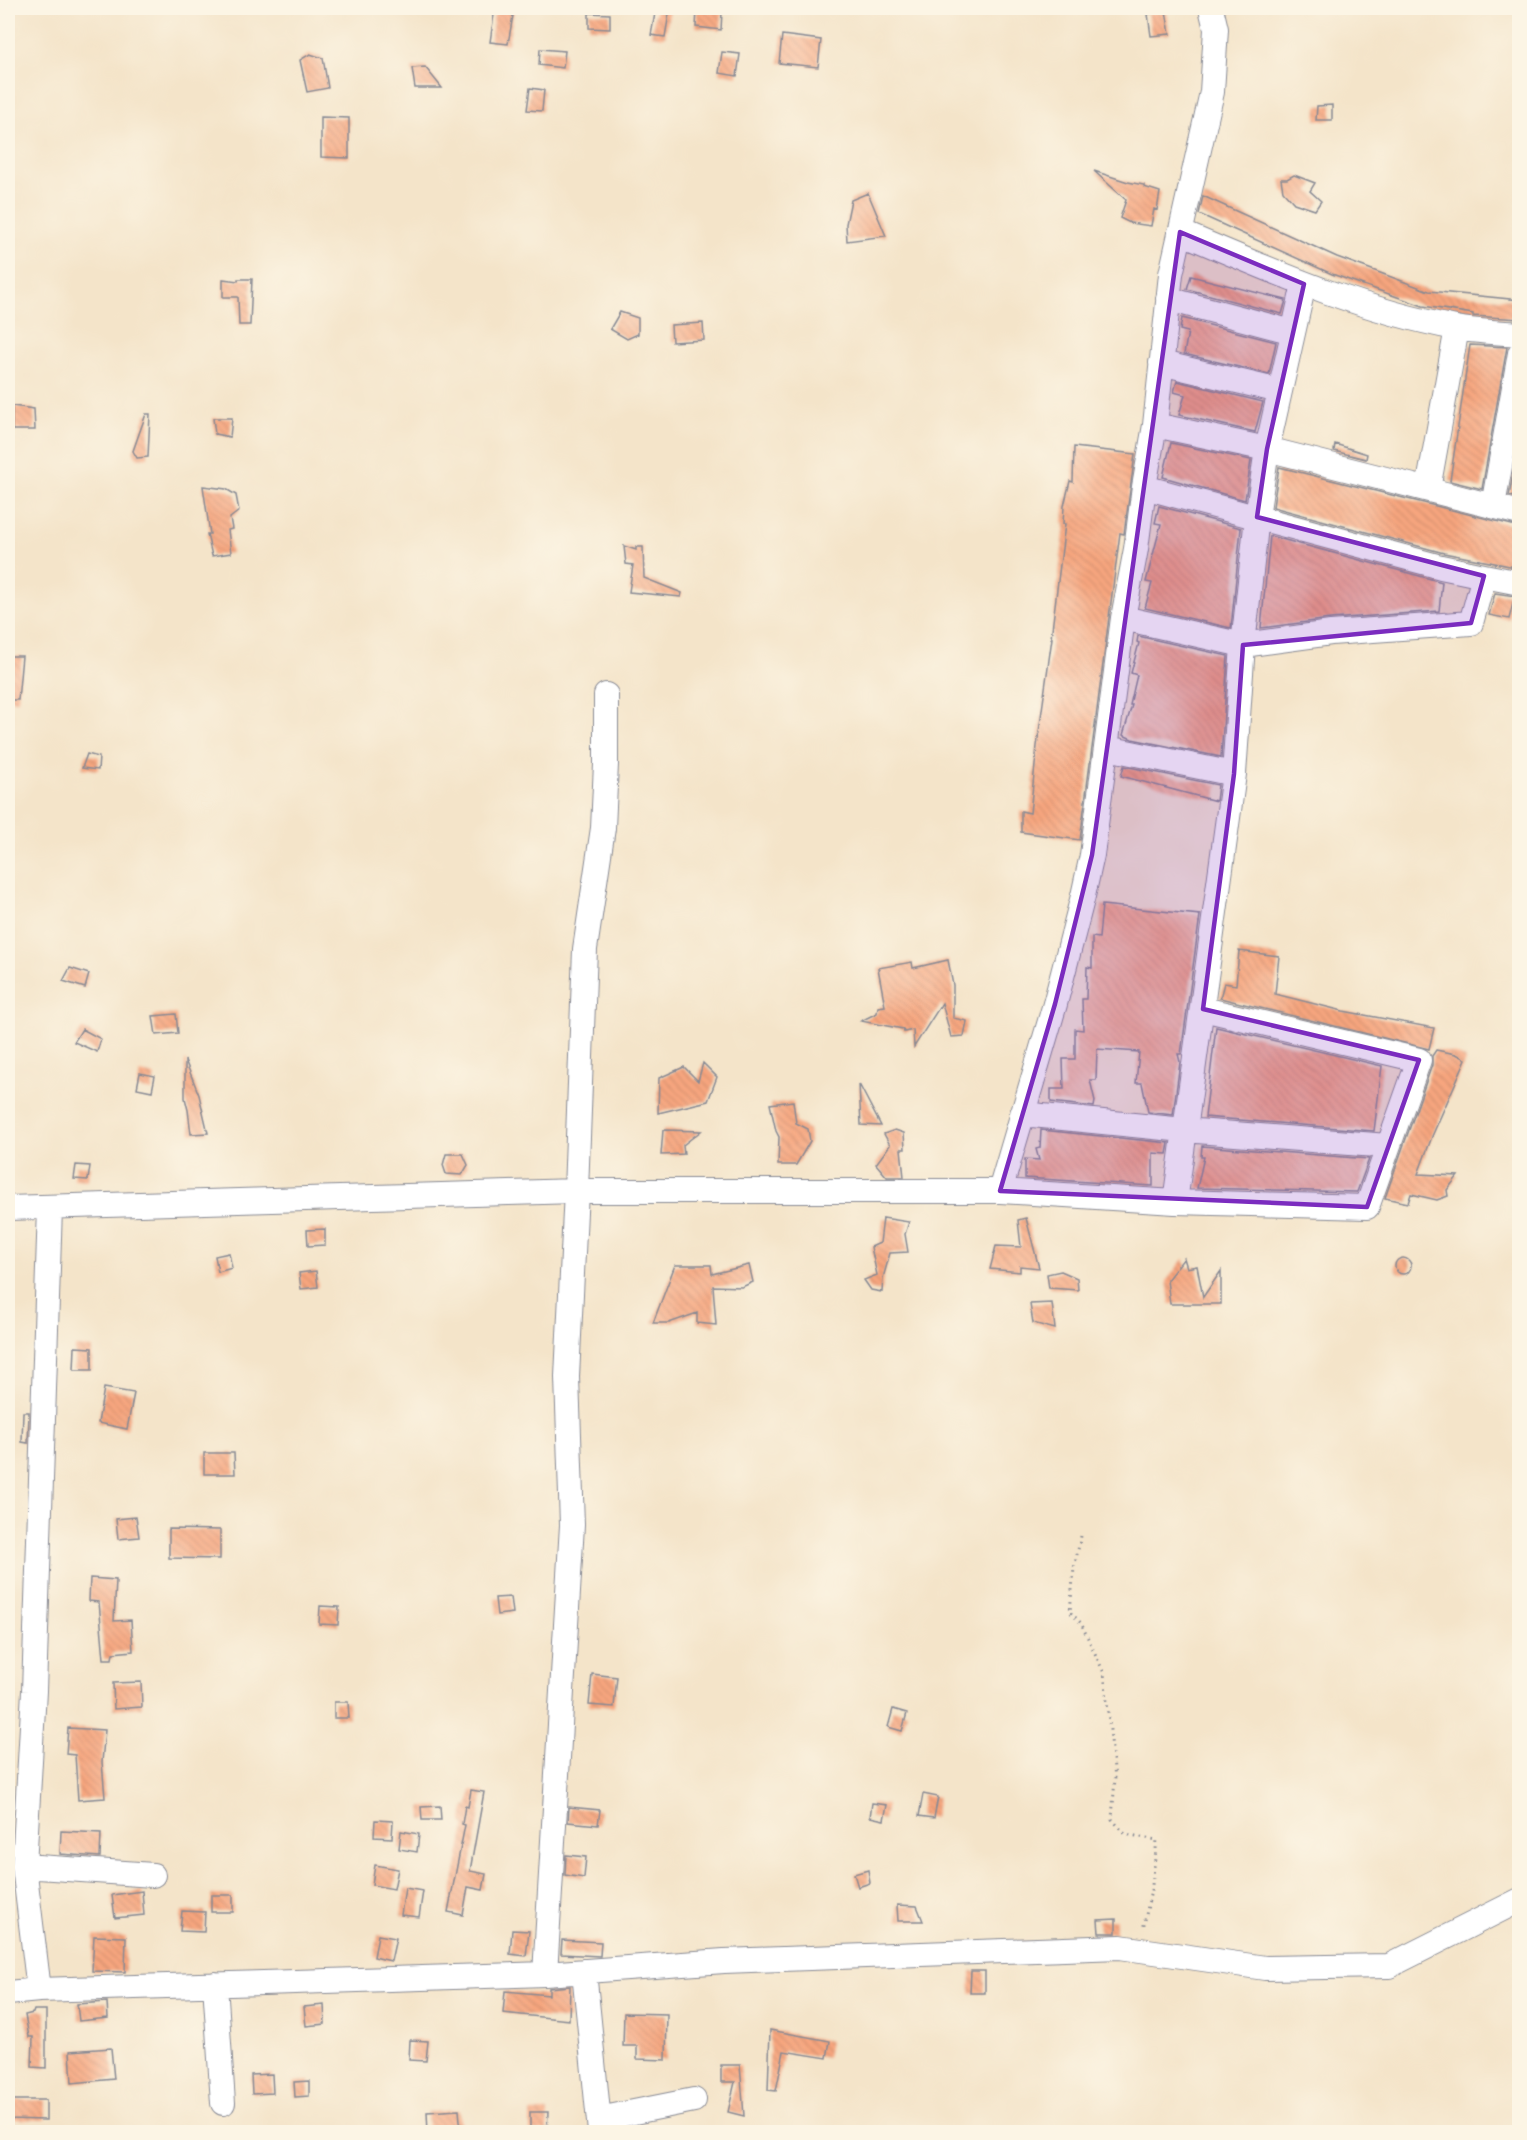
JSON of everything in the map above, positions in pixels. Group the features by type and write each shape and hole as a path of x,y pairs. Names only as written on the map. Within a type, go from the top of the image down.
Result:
{"street":[{"path":"1000,1191 1055,1004 1092,855 1123,618 1155,425 1168,299 1180,232 1212,92 1216,29 1211,8"},
{"path":"1180,232 1304,284 1357,303 1457,328 1520,334"},
{"path":"1175,1202 1234,774 1243,645 1257,517 1267,449 1304,284"},
{"path":"1168,299 1293,332"},
{"path":"1428,489 1457,328"},
{"path":"1493,506 1520,353"},
{"path":"1161,363 1280,391"},
{"path":"1155,425 1267,449 1520,513"},
{"path":"1144,487 1441,567 1520,583"},
{"path":"1123,618 1243,645 1331,633 1471,623 1484,576"},
{"path":"545,1974 572,1525 567,1377 585,949 603,828 606,695"},
{"path":"1107,748 1234,774"},
{"path":"8,1209 576,1191 1000,1191 1175,1202 1367,1207 1419,1060 1203,1010"},
{"path":"1022,1114 1184,1130 1388,1146"},
{"path":"39,1990 24,1866 34,1691 50,1208"},
{"path":"24,1866 153,1875"},
{"path":"8,1993 39,1990 545,1974 724,1961 1120,1947 1265,1968 1389,1966 1520,1900"},
{"path":"584,1971 600,2126 694,2100"},
{"path":"215,1984 223,2103"}],"path":[{"path":"1081,1536 1074,1568 1070,1612 1081,1623 1104,1673 1115,1778 1112,1819 1125,1834 1157,1840 1152,1885 1139,1949"}],"highlighted area":[{"path":"1180,232 1304,284 1267,449 1257,517 1484,576 1471,623 1243,645 1234,774 1203,1009 1419,1060 1367,1207 1000,1191 1055,1004 1092,855"}],"building":[{"path":"495,8 514,10 508,44 490,42"},
{"path":"656,8 670,8 665,37 651,35"},
{"path":"697,10 722,12 721,30 696,27"},
{"path":"1166,11 1170,34 1151,36 1148,14"},
{"path":"589,13 610,14 610,29 589,28"},
{"path":"782,35 821,40 818,67 779,63"},
{"path":"540,49 565,51 563,68 539,65"},
{"path":"722,52 740,54 737,76 719,73"},
{"path":"310,54 323,58 328,88 307,92 300,60"},
{"path":"425,67 442,88 415,88 412,68"},
{"path":"530,88 544,90 542,111 527,110"},
{"path":"1332,105 1332,120 1316,120 1317,106"},
{"path":"321,117 349,118 349,158 321,157"},
{"path":"1094,171 1144,185 1144,187 1160,192 1151,226 1130,223 1120,218 1126,200"},
{"path":"1294,175 1315,183 1310,191 1321,201 1315,210 1294,203 1283,191 1281,179"},
{"path":"868,193 886,236 847,241 846,224 851,200"},
{"path":"1203,196 1337,257 1429,291 1520,300 1520,319 1473,316 1473,314 1423,306 1332,274 1199,214"},
{"path":"1191,276 1286,300 1282,314 1187,289"},
{"path":"223,279 238,281 238,279 252,279 250,325 239,325 238,297 223,297"},
{"path":"620,312 638,318 638,334 627,339 610,329"},
{"path":"1182,318 1276,342 1269,374 1184,354 1188,332 1180,330"},
{"path":"703,323 704,340 672,342 671,325"},
{"path":"1470,345 1507,347 1482,489 1450,481"},
{"path":"1177,381 1263,402 1255,432 1179,415 1185,395 1174,392"},
{"path":"12,406 34,409 35,430 12,430"},
{"path":"146,414 150,414 148,457 137,458 133,451"},
{"path":"213,418 232,418 230,437 215,434"},
{"path":"1520,438 1520,498 1509,496"},
{"path":"1171,443 1251,460 1245,500 1163,477"},
{"path":"1335,444 1367,454 1366,459 1334,451"},
{"path":"1074,447 1135,454 1124,534 1120,533 1080,840 1021,832 1021,811 1030,813 1065,524 1063,524 1064,506 1070,481 1073,482"},
{"path":"1279,467 1520,527 1520,568 1444,553 1273,507"},
{"path":"203,486 226,489 236,495 239,511 230,518 232,529 228,530 231,553 212,556 207,534 210,534"},
{"path":"1159,506 1241,528 1231,628 1145,608 1152,583 1146,582 1161,524 1155,523"},
{"path":"1270,536 1442,582 1439,611 1330,619 1261,628"},
{"path":"624,546 636,550 636,547 643,547 644,578 682,593 681,597 629,592 633,565 626,564"},
{"path":"1495,593 1515,596 1509,619 1489,615"},
{"path":"1138,636 1228,656 1221,757 1132,739 1123,735 1132,705 1130,705 1137,675 1131,673 1139,643 1137,642"},
{"path":"8,656 22,656 18,700 8,700"},
{"path":"87,754 99,757 98,770 82,768"},
{"path":"1124,766 1218,785 1216,801 1121,776"},
{"path":"1102,905 1200,915 1181,1054 1178,1054 1180,1062 1173,1115 1148,1112 1142,1083 1136,1083 1139,1052 1097,1049 1096,1080 1090,1080 1095,1101 1094,1107 1051,1102 1051,1089 1064,1089 1063,1059 1075,1059 1075,1029 1083,1030 1082,999 1086,999 1087,967 1092,968 1092,937 1099,938"},
{"path":"1239,951 1279,956 1275,994 1343,1011 1434,1028 1429,1049 1220,998 1224,983 1236,985"},
{"path":"948,960 953,985 953,1018 967,1021 964,1036 951,1037 942,1003 914,1047 913,1030 904,1032 903,1029 861,1021 877,1013 878,1007 885,1006 878,968 912,962 913,968"},
{"path":"70,968 89,974 85,988 63,981"},
{"path":"176,1014 178,1033 156,1035 153,1016"},
{"path":"1216,1027 1382,1066 1374,1131 1205,1117"},
{"path":"82,1029 101,1039 97,1052 74,1042"},
{"path":"1436,1050 1456,1054 1466,1059 1418,1174 1458,1176 1447,1190 1448,1196 1437,1200 1411,1194 1408,1203 1385,1198 1432,1065 1432,1056"},
{"path":"185,1060 199,1095 208,1133 191,1134 185,1098"},
{"path":"703,1063 717,1077 708,1101 658,1113 659,1078 684,1067 698,1081"},
{"path":"140,1073 155,1076 152,1091 137,1088"},
{"path":"859,1084 881,1126 861,1125"},
{"path":"793,1101 796,1123 808,1129 810,1141 796,1165 778,1165 779,1137 770,1104"},
{"path":"663,1130 701,1131 683,1145 684,1154 661,1155"},
{"path":"895,1130 904,1133 905,1149 901,1149 904,1177 887,1177 876,1164 890,1145 884,1134"},
{"path":"1041,1130 1169,1143 1167,1154 1153,1153 1153,1186 1025,1178 1025,1159 1039,1160 1036,1149 1040,1148"},
{"path":"1202,1146 1369,1159 1357,1192 1197,1188 1204,1157 1201,1157"},
{"path":"446,1154 463,1154 468,1165 462,1175 446,1174 443,1165"},
{"path":"76,1165 90,1166 88,1180 74,1179"},
{"path":"883,1218 909,1222 905,1234 908,1252 890,1253 883,1278 882,1292 871,1290 864,1280 877,1275 871,1247 880,1243"},
{"path":"1026,1218 1039,1268 1020,1266 1020,1272 990,1269 996,1246 1021,1247 1018,1220"},
{"path":"325,1229 325,1245 308,1246 307,1230"},
{"path":"229,1253 232,1268 218,1272 215,1256"},
{"path":"1184,1258 1187,1268 1197,1266 1203,1297 1221,1271 1221,1304 1170,1304 1167,1280"},
{"path":"1403,1258 1409,1260 1411,1266 1409,1272 1403,1274 1397,1272 1395,1266 1397,1260"},
{"path":"675,1265 711,1265 712,1274 749,1265 753,1282 742,1287 713,1286 716,1325 697,1323 697,1313 669,1323 653,1323"},
{"path":"316,1271 318,1287 301,1289 299,1273"},
{"path":"1061,1271 1077,1278 1078,1290 1049,1288 1047,1274"},
{"path":"1052,1303 1055,1329 1033,1323 1030,1304"},
{"path":"75,1347 92,1348 92,1370 74,1370"},
{"path":"104,1388 134,1393 127,1429 98,1423"},
{"path":"23,1412 29,1412 28,1443 22,1442"},
{"path":"204,1453 234,1453 235,1474 204,1474"},
{"path":"136,1517 139,1537 118,1539 116,1519"},
{"path":"169,1529 220,1530 220,1559 169,1558"},
{"path":"90,1578 116,1580 114,1621 131,1620 133,1651 113,1653 112,1659 104,1659 99,1602 89,1601"},
{"path":"511,1597 513,1613 497,1615 495,1598"},
{"path":"320,1606 339,1607 338,1625 319,1624"},
{"path":"592,1674 617,1677 614,1707 589,1705"},
{"path":"141,1682 142,1707 114,1709 113,1683"},
{"path":"334,1702 348,1702 349,1718 334,1718"},
{"path":"893,1709 907,1713 902,1731 888,1727"},
{"path":"68,1728 105,1730 102,1762 105,1798 78,1800 75,1755 66,1754"},
{"path":"471,1790 484,1792 470,1871 486,1874 483,1890 468,1887 463,1915 448,1912 465,1825 462,1824 465,1806 468,1807"},
{"path":"923,1794 938,1797 934,1818 919,1816"},
{"path":"872,1803 887,1805 884,1820 870,1817"},
{"path":"440,1806 441,1820 422,1820 421,1807"},
{"path":"569,1807 600,1810 598,1825 568,1822"},
{"path":"375,1820 393,1821 392,1838 374,1837"},
{"path":"61,1831 101,1833 100,1857 60,1854"},
{"path":"401,1831 419,1834 417,1852 399,1849"},
{"path":"566,1855 586,1857 584,1878 565,1875"},
{"path":"375,1865 398,1869 394,1889 372,1885"},
{"path":"868,1870 870,1883 858,1887 854,1874"},
{"path":"405,1888 423,1891 419,1917 401,1915"},
{"path":"142,1891 144,1915 115,1918 112,1895"},
{"path":"211,1895 233,1895 233,1912 211,1912"},
{"path":"897,1905 917,1906 923,1921 898,1921"},
{"path":"182,1911 205,1912 204,1932 180,1931"},
{"path":"1116,1919 1116,1933 1099,1933 1098,1920"},
{"path":"512,1930 529,1931 526,1956 510,1954"},
{"path":"378,1935 396,1938 391,1961 374,1957"},
{"path":"94,1936 126,1937 125,1972 92,1971"},
{"path":"562,1940 601,1942 600,1956 561,1954"},
{"path":"971,1971 985,1971 985,1993 970,1993"},
{"path":"570,1986 569,2020 503,2013 505,1991 549,1995 549,1988"},
{"path":"107,2002 108,2018 79,2021 77,2004"},
{"path":"324,2005 325,2024 306,2026 304,2007"},
{"path":"34,2010 46,2010 46,2068 32,2067 33,2037 29,2037 25,2015 33,2013"},
{"path":"624,2013 667,2014 666,2060 637,2059 637,2046 623,2046"},
{"path":"770,2030 830,2041 827,2058 784,2051 776,2091 768,2090"},
{"path":"410,2040 428,2041 426,2061 409,2060"},
{"path":"111,2048 114,2079 72,2083 70,2051"},
{"path":"721,2065 740,2065 744,2116 728,2112 735,2082 721,2082"},
{"path":"272,2074 273,2093 252,2094 251,2075"},
{"path":"309,2081 309,2096 295,2097 294,2082"},
{"path":"8,2100 46,2100 46,2120 8,2119"},
{"path":"459,2110 461,2133 428,2133 427,2112"},
{"path":"530,2112 548,2112 547,2131 530,2131"}]}
